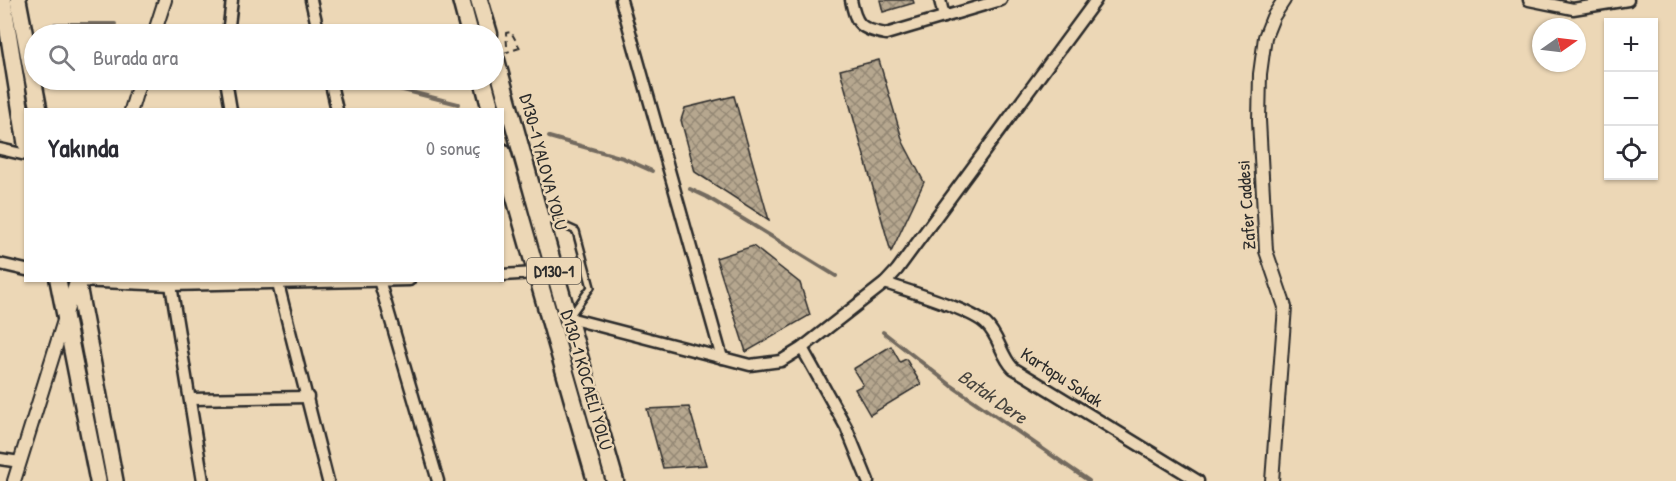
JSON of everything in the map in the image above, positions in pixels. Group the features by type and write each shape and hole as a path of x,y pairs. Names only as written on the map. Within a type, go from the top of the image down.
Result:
{"highway":[{"path":"461,0 467,24"},
{"path":"479,0 486,24"},
{"path":"486,90 490,108"},
{"name":"D130-1 YALOVA YOLU","path":"504,90 615,481"},
{"name":"D130-1 KOCAELİ YOLU","path":"504,161 596,481"}],"main road":[{"path":"12,1 3,24 24,134"},
{"path":"12,1 24,30"},
{"path":"35,90 39,108"},
{"path":"58,282 98,481"},
{"path":"77,282 115,481"}],"street":[{"path":"157,24 165,0"},
{"path":"229,24 232,0"},
{"path":"311,0 317,24"},
{"path":"621,0 722,358"},
{"path":"850,0 855,19 870,31 886,34 1001,0"},
{"path":"940,0 944,17"},
{"path":"569,318 750,365 781,361 802,348 885,283 918,243 1096,0"},
{"name":"Zafer Caddesi","path":"1272,481 1285,308 1266,251 1259,108 1260,74 1265,37 1273,17 1284,0"},
{"path":"1529,0 1574,9 1628,0"},
{"path":"3,24 24,30"},
{"path":"132,108 137,90"},
{"path":"228,90 231,108"},
{"path":"332,90 337,108"},
{"path":"0,149 24,155"},
{"path":"0,264 24,270"},
{"path":"504,275 536,273"},
{"path":"14,481 77,282"},
{"path":"100,282 171,285 278,282 328,481"},
{"path":"379,282 438,481"},
{"name":"Kartopu Sokak","path":"885,283 956,309 984,323 997,339 1013,368 1198,481"},
{"path":"171,285 203,481"},
{"path":"802,348 846,427 868,481"},
{"path":"190,399 308,397"},
{"path":"0,459 20,462"}],"lane":[{"path":"539,214 576,231 591,287 569,318"}],"path":[{"path":"504,54 520,48 511,32 506,33 507,46"}],"building":[{"path":"880,0 913,0 914,3 883,12"},
{"path":"879,60 903,142 924,182 891,252 840,70"},
{"path":"734,96 769,220 695,172 681,120 685,108"},
{"path":"753,246 800,283 810,315 746,352 716,258"},
{"path":"891,346 900,362 906,359 921,384 870,415 855,389 863,385 853,369"},
{"path":"689,407 706,465 663,468 647,409"}],"waterway":[{"name":"Batak Dere","path":"55,24 115,24"},
{"name":"Batak Dere","path":"403,90 458,104"},
{"name":"Batak Dere","path":"549,137 623,158 652,171"},
{"name":"Batak Dere","path":"690,189 707,197 836,276"},
{"name":"Batak Dere","path":"883,332 952,386 1089,481"}]}
